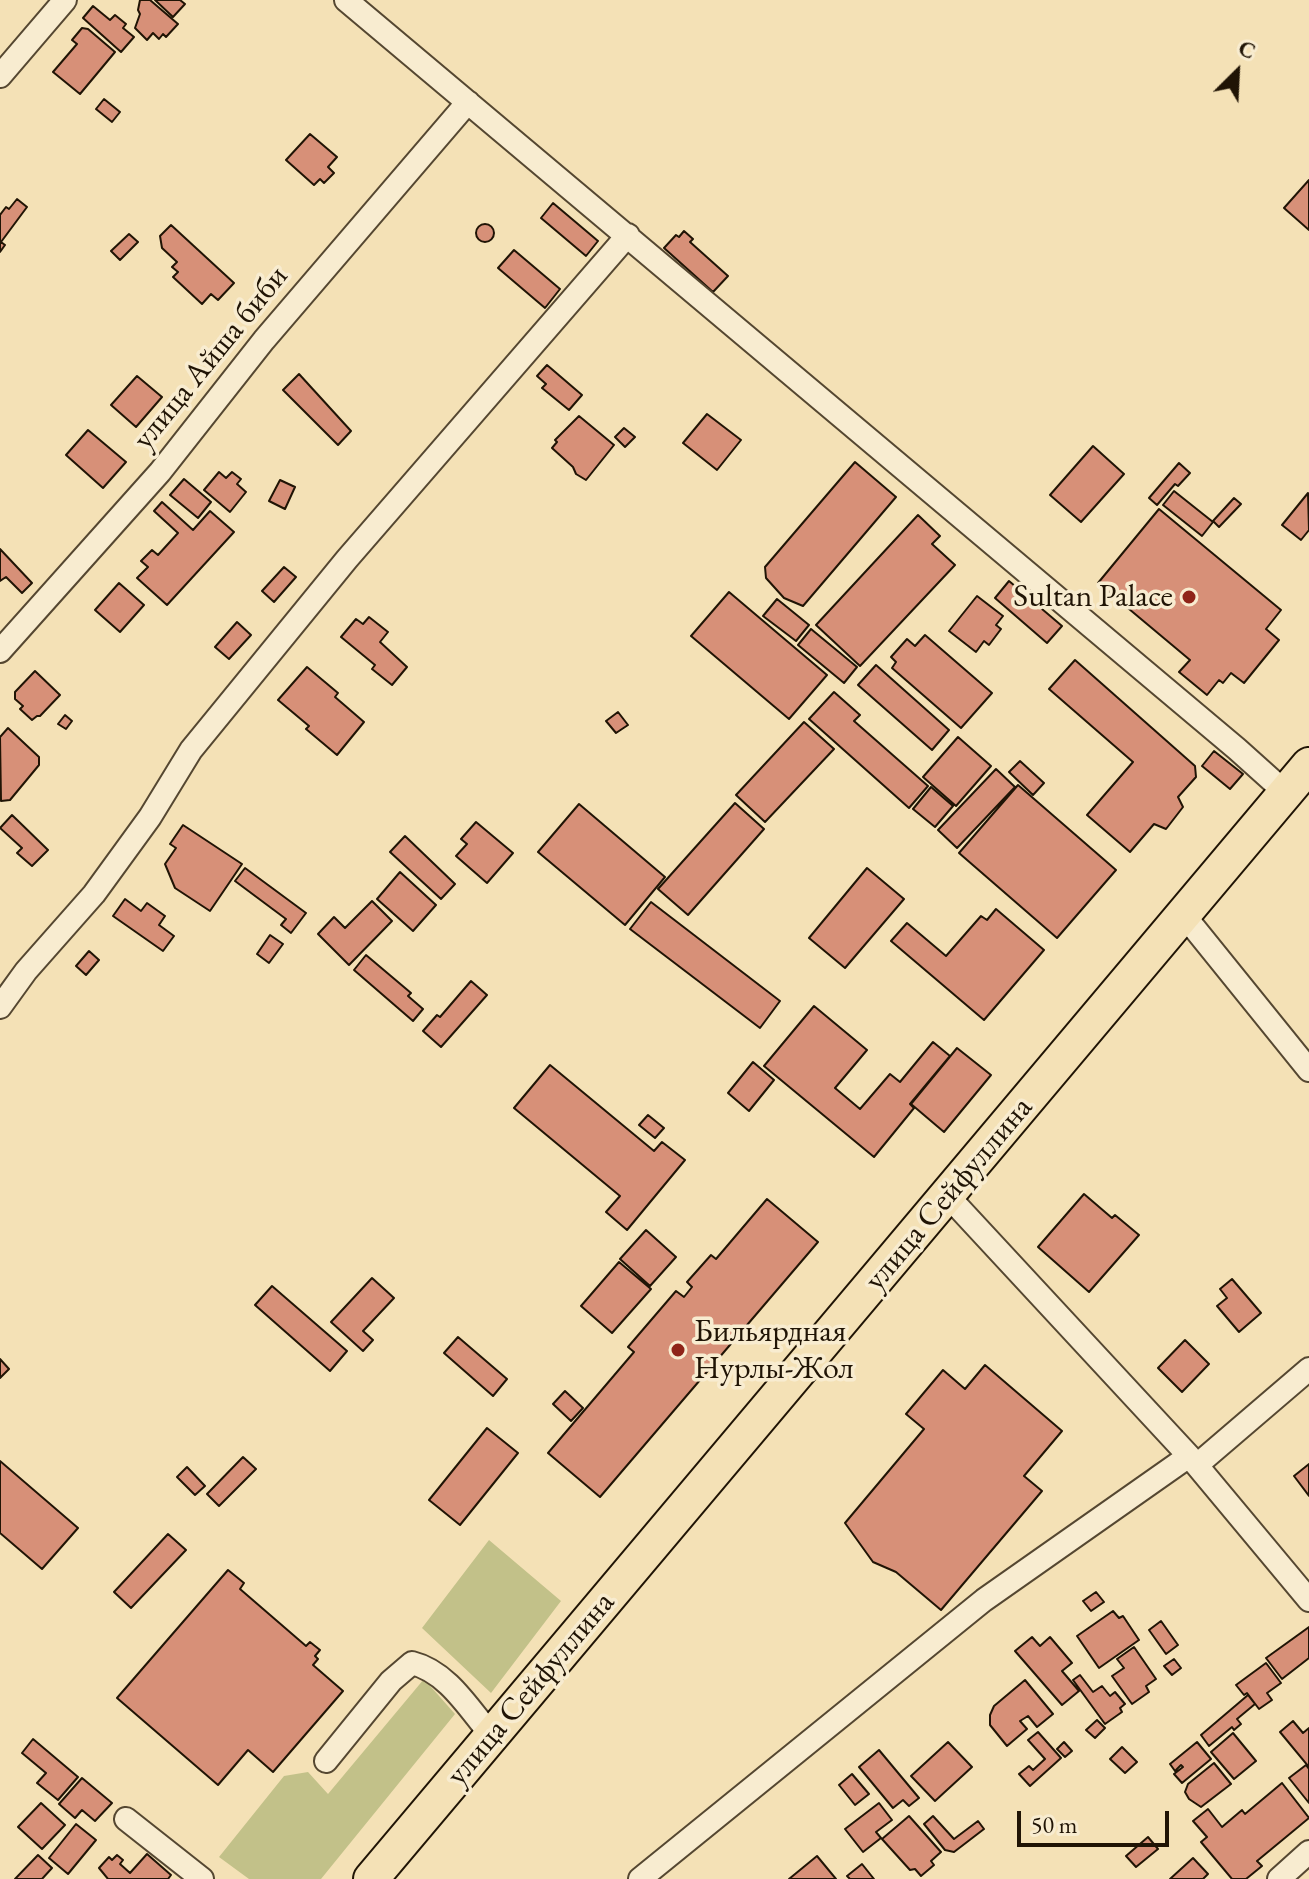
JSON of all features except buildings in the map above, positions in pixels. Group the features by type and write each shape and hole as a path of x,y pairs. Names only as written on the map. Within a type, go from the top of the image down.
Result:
{"main road":[{"name":"улица Сейфуллина","path":"371,1879 1309,765"}],"street":[{"path":"0,76 65,0"},
{"path":"346,0 1286,793"},
{"name":"улица Айша биби","path":"0,651 160,472 264,340 468,102"},
{"path":"0,1007 26,971 94,894 150,817 191,750 347,559 628,235"},
{"path":"1183,914 1309,1070"},
{"path":"947,1195 1193,1460 1309,1600"},
{"path":"640,1879 984,1600 1193,1460 1309,1369"},
{"path":"326,1761 391,1681 412,1663 429,1668 449,1685 492,1736"},
{"path":"126,1819 202,1879"},
{"path":"1279,1879 1309,1852"}],"shaded area":[{"path":"489,1540 561,1601 491,1693 422,1628"},
{"path":"424,1679 455,1714 321,1879 249,1879 219,1857 284,1776 308,1772 328,1794"}],"place":[{"name":"Sultan Palace","path":"1189,597"},
{"name":"Бильярдная Нурлы-Жол","path":"678,1350"}]}
